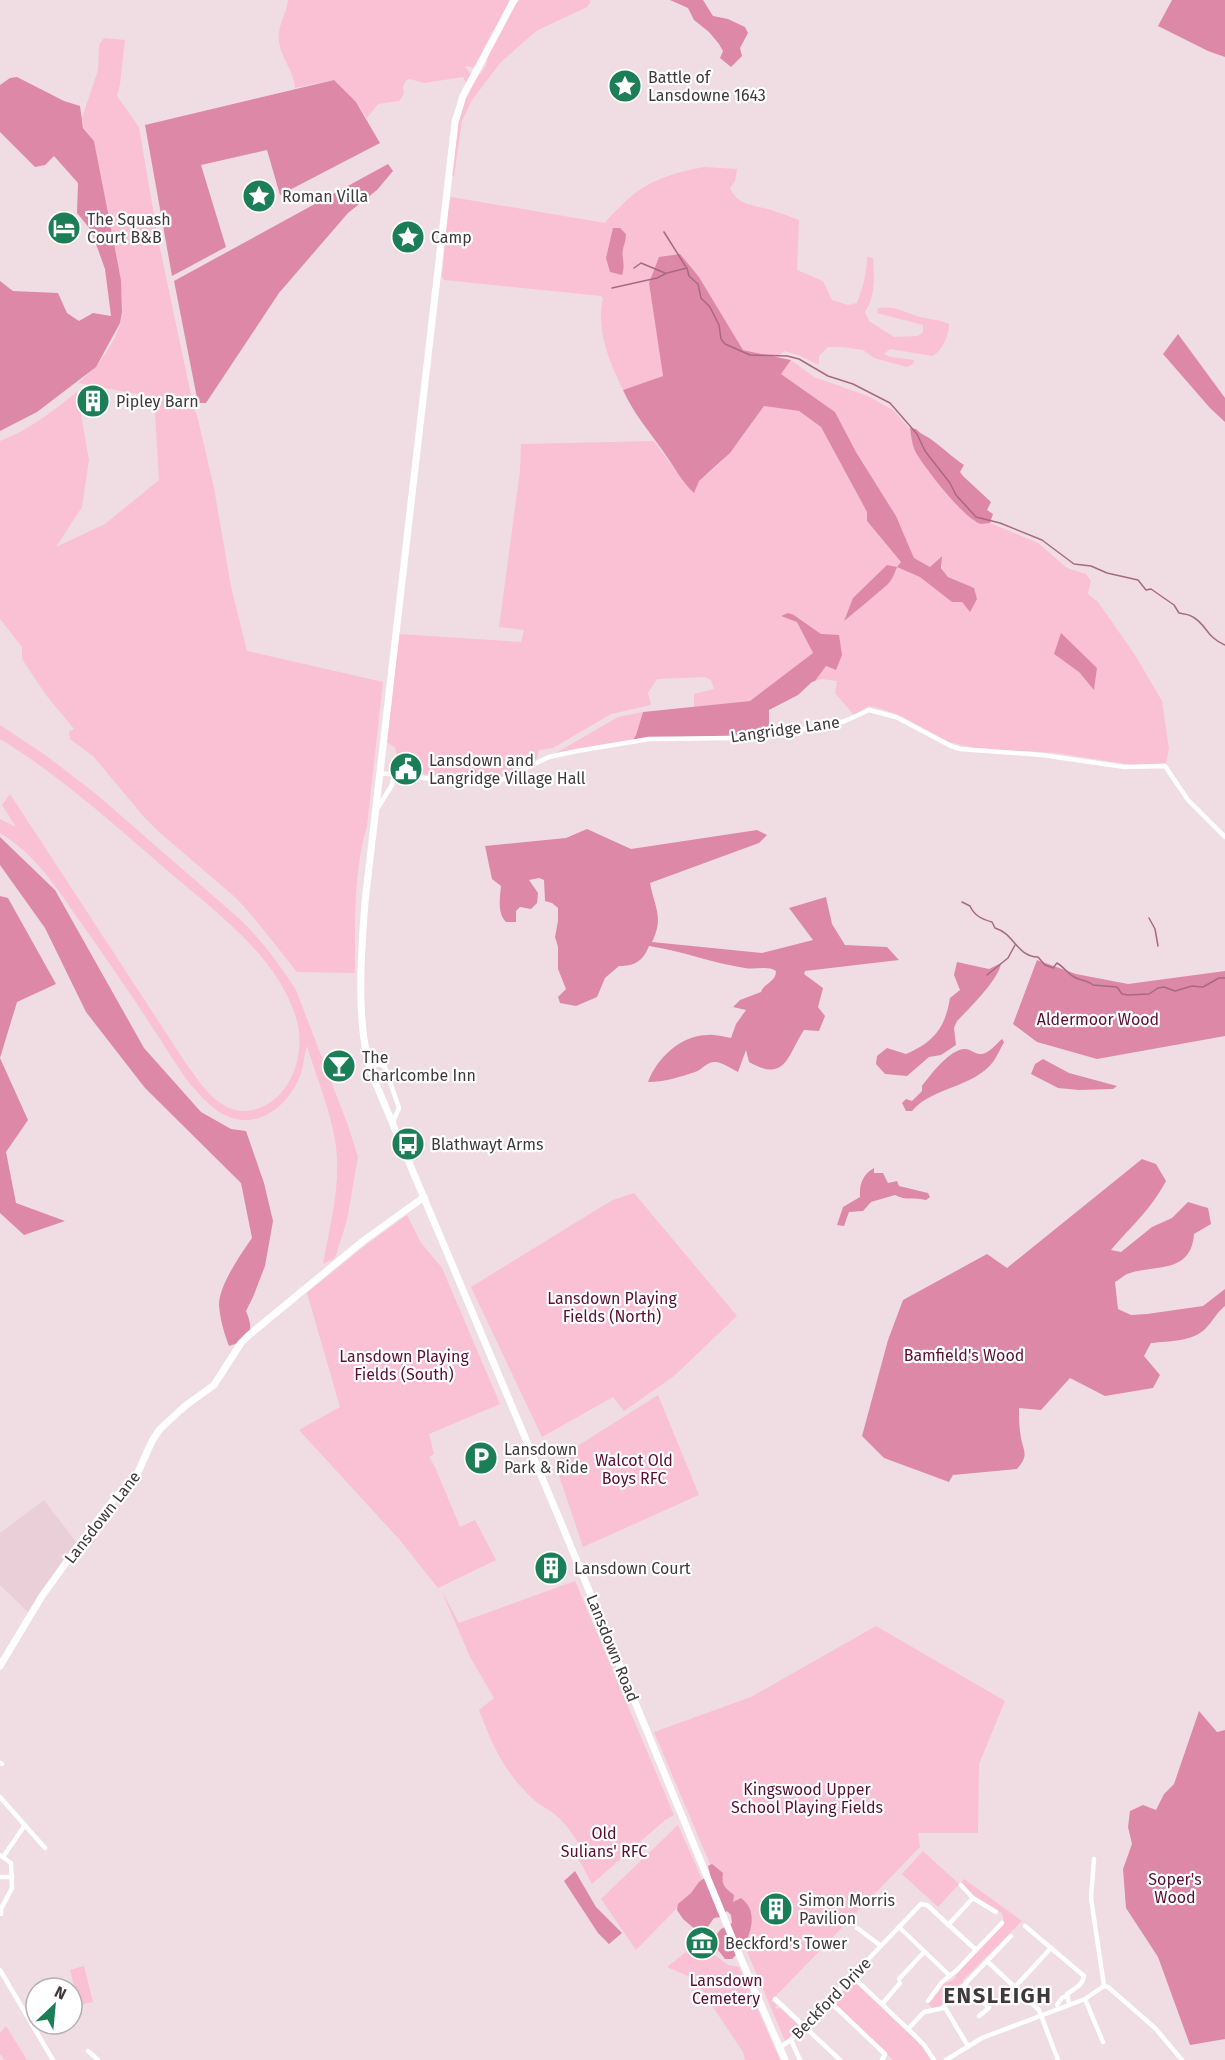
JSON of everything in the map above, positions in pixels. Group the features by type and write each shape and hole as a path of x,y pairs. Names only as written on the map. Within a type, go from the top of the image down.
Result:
{"street":[{"name":"Lansdown Road","path":"514,0 464,96 454,122 364,913 362,1031 369,1067 392,1124 426,1200 785,2060"},
{"name":"Langridge Lane","path":"380,773 491,784 549,757 577,751 661,738 753,736 837,724 863,712 876,711 896,717 960,749 1042,755 1125,767 1165,766 1188,800 1225,837"},
{"path":"376,809 392,785 394,774"},
{"path":"369,1067 379,1064 385,1067 399,1108 392,1124"},
{"name":"Lansdown Lane","path":"0,1666 42,1596 82,1539 118,1494 135,1479 160,1429 185,1406 214,1385 241,1343 249,1335 363,1241 401,1214 426,1200"},
{"path":"0,1797 45,1848"},
{"path":"2,1914 2,1908 12,1888 12,1877 11,1863 2,1856 25,1825"},
{"path":"1094,1859 1091,1898 1104,1986"},
{"path":"0,1877 12,1877"},
{"path":"961,1885 973,1898 996,1911"},
{"path":"948,1925 973,1898"},
{"name":"Beckford Drive","path":"780,2047 791,2040 924,1904 976,1950"},
{"path":"930,2000 942,1982 1002,1923"},
{"path":"1025,1926 1084,1976 1082,1983 1062,1998 1057,2005"},
{"name":"Beckford Drive","path":"857,1928 881,1946"},
{"path":"900,1928 950,1976"},
{"path":"908,2029 924,2012 944,2008 1011,1936"},
{"path":"1015,1987 1051,1948"},
{"path":"882,2004 924,1952"},
{"path":"987,1961 1039,2010 1058,2060"},
{"path":"0,1970 53,2060"},
{"path":"852,1976 924,2045 934,2060"},
{"path":"965,1985 989,2008 980,2016"},
{"path":"946,2060 982,2038 1085,1999 1104,1986"},
{"path":"1104,1986 1155,2028 1182,2060"},
{"path":"1066,1996 1069,2004"},
{"path":"775,1999 778,2006 840,2060"},
{"path":"1085,1999 1103,2042"},
{"path":"829,2001 885,2054 882,2060"},
{"path":"944,2008 968,2046"},
{"path":"791,2040 800,2060"},
{"path":"88,2051 98,2060"}],"shaded area":[{"path":"44,1500 76,1542 28,1612 0,1585 0,1533"}],"green space":[{"path":"288,0 513,0 474,68 465,67 472,75 467,84 463,77 424,83 406,80 403,87 404,94 399,101 378,104 367,118 356,102 334,80 295,88 279,40"},
{"path":"520,0 590,0 590,3 587,7 536,31 500,63 472,100 462,121 454,176 450,176 459,113 471,86 486,66 489,50 512,7"},
{"path":"670,0 703,0 713,16 728,19 745,27 748,33 740,48 742,56 731,67 720,58 723,51 719,44 694,20 688,8"},
{"path":"1172,0 1225,0 1225,57 1158,26"},
{"path":"104,38 125,40 117,96 139,127 158,239 194,409 214,488 231,587 247,651 383,682 367,826 357,881 355,973 297,972 236,898 159,832 94,757 70,739 69,732 74,729 46,695 22,659 22,647 0,619 0,441 31,426 77,392 89,460 82,507 56,547 105,524 159,480 154,397 78,383 100,361 112,343 117,333 122,310 120,274 115,259 94,141 84,128 82,118 98,70 99,45"},
{"path":"17,77 64,101 80,106 83,128 94,141 121,280 122,312 120,323 96,367 37,412 0,431 0,281 13,291 58,293 67,313 79,321 93,313 111,316 105,269 91,230 77,213 78,183 54,156 45,165 35,167 0,132 0,85 10,78"},
{"path":"334,80 356,102 380,143 280,195 267,150 201,165 226,247 172,276 145,125"},
{"path":"388,164 393,171 377,190 348,213 279,293 206,403 198,403 174,281"},
{"path":"704,167 737,169 735,181 730,188 742,202 799,220 797,270 823,281 832,300 848,305 857,303 864,280 867,257 873,258 873,292 865,312 869,321 894,337 918,336 923,332 923,325 877,313 878,308 897,309 949,324 946,338 939,350 933,356 890,349 884,354 914,360 913,364 907,367 874,358 863,350 842,347 828,347 819,356 819,365 784,351 777,357 743,350 699,277 649,283 663,376 623,390 605,346 601,322 603,298 601,296 444,280 442,277 451,197 605,223 630,197 649,184 670,175"},
{"path":"613,228 620,228 626,234 622,275 610,272 606,258"},
{"path":"680,254 699,277 743,350 791,360 781,374 835,412 856,452 896,516 914,558 930,567 942,556 941,568 948,577 974,588 977,599 970,612 962,602 952,602 920,577 897,567 901,562 867,521 867,512 821,427 799,411 764,406 730,453 699,481 694,493 685,484 637,416 623,390 663,376 649,283 659,257"},
{"path":"1178,334 1225,398 1225,422 1163,354"},
{"path":"791,360 814,377 868,396 893,410 910,429 912,441 928,471 981,524 990,523 1038,543 1067,568 1086,574 1091,581 1088,594 1098,602 1135,655 1162,701 1169,749 1166,763 1132,765 1056,753 974,748 949,742 901,716 879,708 869,706 854,715 835,693 837,681 822,679 815,681 826,666 835,670 821,634 795,615 813,653 750,701 694,707 694,694 714,689 711,680 705,677 657,679 648,693 651,705 611,714 553,748 539,750 536,761 500,779 489,781 413,773 413,767 399,765 395,748 387,742 399,634 521,642 524,630 499,627 520,471 521,444 654,441 687,486 699,480 721,462 764,406 799,411 821,427 867,512 867,521 901,562 898,567 920,576 952,602 962,602 969,611 974,588 950,578 943,570 941,556 930,567 914,558 896,516 856,452 835,412 781,374","holes":["1054,654 1097,668 1094,689 1079,672"]},
{"path":"910,428 930,438 964,465 960,472 991,502 987,510 993,514 990,523 981,524 974,520 945,492 915,451"},
{"path":"887,565 897,567 888,584 844,621 853,598"},
{"path":"788,613 821,634 839,635 842,655 836,670 826,666 815,681 798,695 769,710 769,732 633,740 643,712 750,701 813,653 797,622 781,616"},
{"path":"1061,633 1097,668 1094,690 1079,672 1054,654"},
{"path":"643,712 633,740 556,753 618,717"},
{"path":"0,725 48,757 96,794 242,921 271,954 296,990 358,1157 347,1220 335,1258 323,1264 336,1184 336,1145 330,1116 307,1046 295,1087 279,1107 269,1114 246,1120 221,1113 211,1106 186,1078 53,884 24,851 0,833 0,819 16,827 2,805 10,794 189,1068 210,1095 227,1107 243,1111 266,1105 286,1087 297,1062 299,1035 297,1021 288,997 275,975 241,934 221,916 83,799 0,739"},
{"path":"587,829 631,849 757,830 767,835 759,843 650,883 658,919 652,942 762,953 813,940 789,908 826,897 832,924 845,945 887,947 899,960 805,971 804,974 823,988 818,1007 825,1016 819,1031 804,1030 789,1057 778,1068 771,1070 761,1068 749,1062 746,1050 738,1072 713,1062 684,1076 648,1082 664,1057 688,1039 714,1035 731,1038 736,1024 746,1010 733,1007 740,1000 761,992 774,978 776,971 769,968 733,966 649,946 638,962 619,966 605,978 597,997 576,1006 560,1003 558,997 566,989 558,969 558,947 555,937 558,908 545,901 544,880 539,878 529,880 538,893 537,903 531,909 520,907 516,911 516,922 506,922 500,910 501,886 492,879 485,846 566,838"},
{"path":"0,837 55,890 144,1048 201,1112 231,1129 246,1131 264,1183 273,1221 265,1266 246,1311 250,1324 249,1333 237,1344 229,1346 222,1326 219,1305 227,1279 252,1238 241,1183 145,1088 86,1012 45,928 0,865"},
{"path":"0,896 8,898 56,984 17,1002 0,1058"},
{"name":"Aldermoor Wood","path":"1037,960 1076,974 1128,984 1225,971 1225,1036 1097,1059 1037,1042 1013,1024"},
{"path":"957,962 989,969 1001,963 990,985 957,1021 954,1028 956,1045 941,1055 929,1057 907,1076 885,1074 876,1064 877,1056 887,1048 906,1054 924,1044 937,1033 945,1018 950,998 960,990 954,975"},
{"path":"1002,1039 1004,1042 985,1071 964,1083 930,1097 912,1111 906,1111 902,1103 906,1099 912,1101 922,1091 922,1086 936,1069 953,1053 965,1049 979,1054 985,1053"},
{"path":"0,1058 28,1120 6,1152 16,1203 65,1221 24,1235 0,1213"},
{"path":"1043,1059 1069,1073 1117,1086 1113,1089 1058,1088 1031,1074 1035,1064"},
{"name":"Bamfield's Wood","path":"1142,1159 1156,1164 1166,1181 1147,1210 1111,1250 1121,1252 1152,1227 1172,1218 1188,1202 1208,1208 1211,1224 1194,1234 1191,1247 1179,1262 1170,1266 1127,1274 1115,1282 1118,1309 1131,1315 1203,1306 1225,1289 1225,1306 1201,1333 1173,1341 1151,1343 1144,1356 1160,1375 1153,1388 1105,1396 1070,1378 1041,1410 1019,1408 1020,1430 1025,1454 1017,1469 953,1475 949,1482 884,1458 862,1436 888,1340 903,1300 987,1254 1007,1268"},
{"path":"874,1168 874,1173 883,1173 888,1183 897,1181 899,1186 928,1193 930,1197 926,1200 895,1195 871,1202 863,1211 849,1212 844,1226 837,1225 843,1207 860,1197 862,1180"},
{"name":"Lansdown Playing Fields (North)","path":"634,1193 737,1316 674,1376 624,1411 613,1397 542,1437 471,1287 613,1200"},
{"name":"Lansdown Playing Fields (South)","path":"407,1215 421,1243 442,1268 500,1404 429,1434 434,1454 429,1457 460,1527 475,1520 496,1560 438,1588 399,1539 299,1430 340,1407 307,1293"},
{"name":"Walcot Old Boys RFC","path":"658,1395 699,1495 583,1547 554,1461"},
{"name":"Old Sulians' RFC","path":"575,1581 674,1815 665,1820 592,1884 578,1858 580,1846 572,1834 557,1816 524,1790 507,1769 489,1736 479,1710 494,1698 470,1657 442,1592 459,1623"},
{"name":"Kingswood Upper School Playing Fields","path":"876,1626 1005,1701 979,1764 978,1833 918,1833 920,1847 771,2001 777,2005 775,2007 777,2009 780,2008 800,2027 785,2041 654,1732 751,1697"},
{"name":"Soper's Wood","path":"1199,1711 1217,1732 1225,1730 1225,2039 1190,2045 1158,1957 1126,1908 1123,1869 1132,1844 1128,1827 1130,1811 1143,1805 1156,1810 1164,1794 1174,1784"},
{"path":"678,1825 705,1886 678,1907 636,1950 601,1899"},
{"path":"923,1851 959,1884 938,1907 902,1874"},
{"path":"712,1864 723,1873 724,1886 734,1895 733,1902 741,1898 746,1902 751,1913 751,1924 746,1942 738,1942 734,1946 737,1954 732,1959 725,1959 711,1941 721,1929 732,1923 731,1915 727,1911 721,1917 714,1918 702,1935 683,1919 677,1910 678,1904 710,1874 708,1866"},
{"path":"575,1871 596,1907 622,1933 609,1944 598,1933 564,1881"},
{"path":"964,1879 1022,1921 962,1981 964,1983 962,1985 960,1983 956,1991 950,1994 951,1997 943,2001 945,2004 933,2009 927,2003 930,1999 933,2000 934,1995 943,1984 955,1979 1004,1922 1002,1913 973,1896 961,1884"},
{"name":"Lansdown Cemetery","path":"695,1945 707,1956 712,1953 728,1965 739,1967 780,2060 745,2060 743,2052 701,1989 688,1976 667,1967"},
{"path":"84,1966 93,2002 84,2004 84,1976 72,1976 70,1970"},
{"path":"854,1980 922,2046 931,2060 893,2060 834,2002"},
{"path":"6,2026 27,2060 5,2060 0,2054 0,2033"}],"waterway":[{"path":"664,232 686,267"},
{"path":"634,268 641,263 665,273"},
{"path":"612,288 657,278 687,268 689,276 698,284 701,298 710,307 719,325 721,339 725,344 750,355 787,356 799,359 828,376 853,384 890,403 917,434 925,451 950,483 956,495 976,517 1000,523 1042,540 1074,564 1091,566 1107,573 1138,580 1146,590 1151,589 1174,605 1179,613 1190,615 1198,620 1214,638 1225,645"},
{"path":"962,902 970,906 978,916 992,922 995,928 1007,935 1025,953 1038,957 1045,965 1053,968 1057,963 1077,978 1093,985 1117,987 1122,994 1149,994 1164,987 1175,991 1192,986 1203,987 1219,978 1225,978"},
{"path":"1149,918 1155,929 1158,946"},
{"path":"987,975 1008,958 1015,945"}],"place":[{"name":"Battle of Lansdowne 1643","path":"625,86"},
{"name":"Roman Villa","path":"259,196"},
{"name":"The Squash Court B&B","path":"64,228"},
{"name":"Camp","path":"408,237"},
{"name":"Pipley Barn","path":"93,401"},
{"name":"Lansdown and Langridge Village Hall","path":"406,769"},
{"name":"The Charlcombe Inn","path":"339,1066"},
{"name":"Blathwayt Arms","path":"408,1144"},
{"name":"Lansdown Park & Ride","path":"481,1458"},
{"name":"Lansdown Court","path":"551,1568"},
{"name":"Simon Morris Pavilion","path":"776,1909"},
{"name":"Beckford's Tower","path":"702,1943"}],"district":[{"name":"ENSLEIGH","path":"998,1995"}]}
